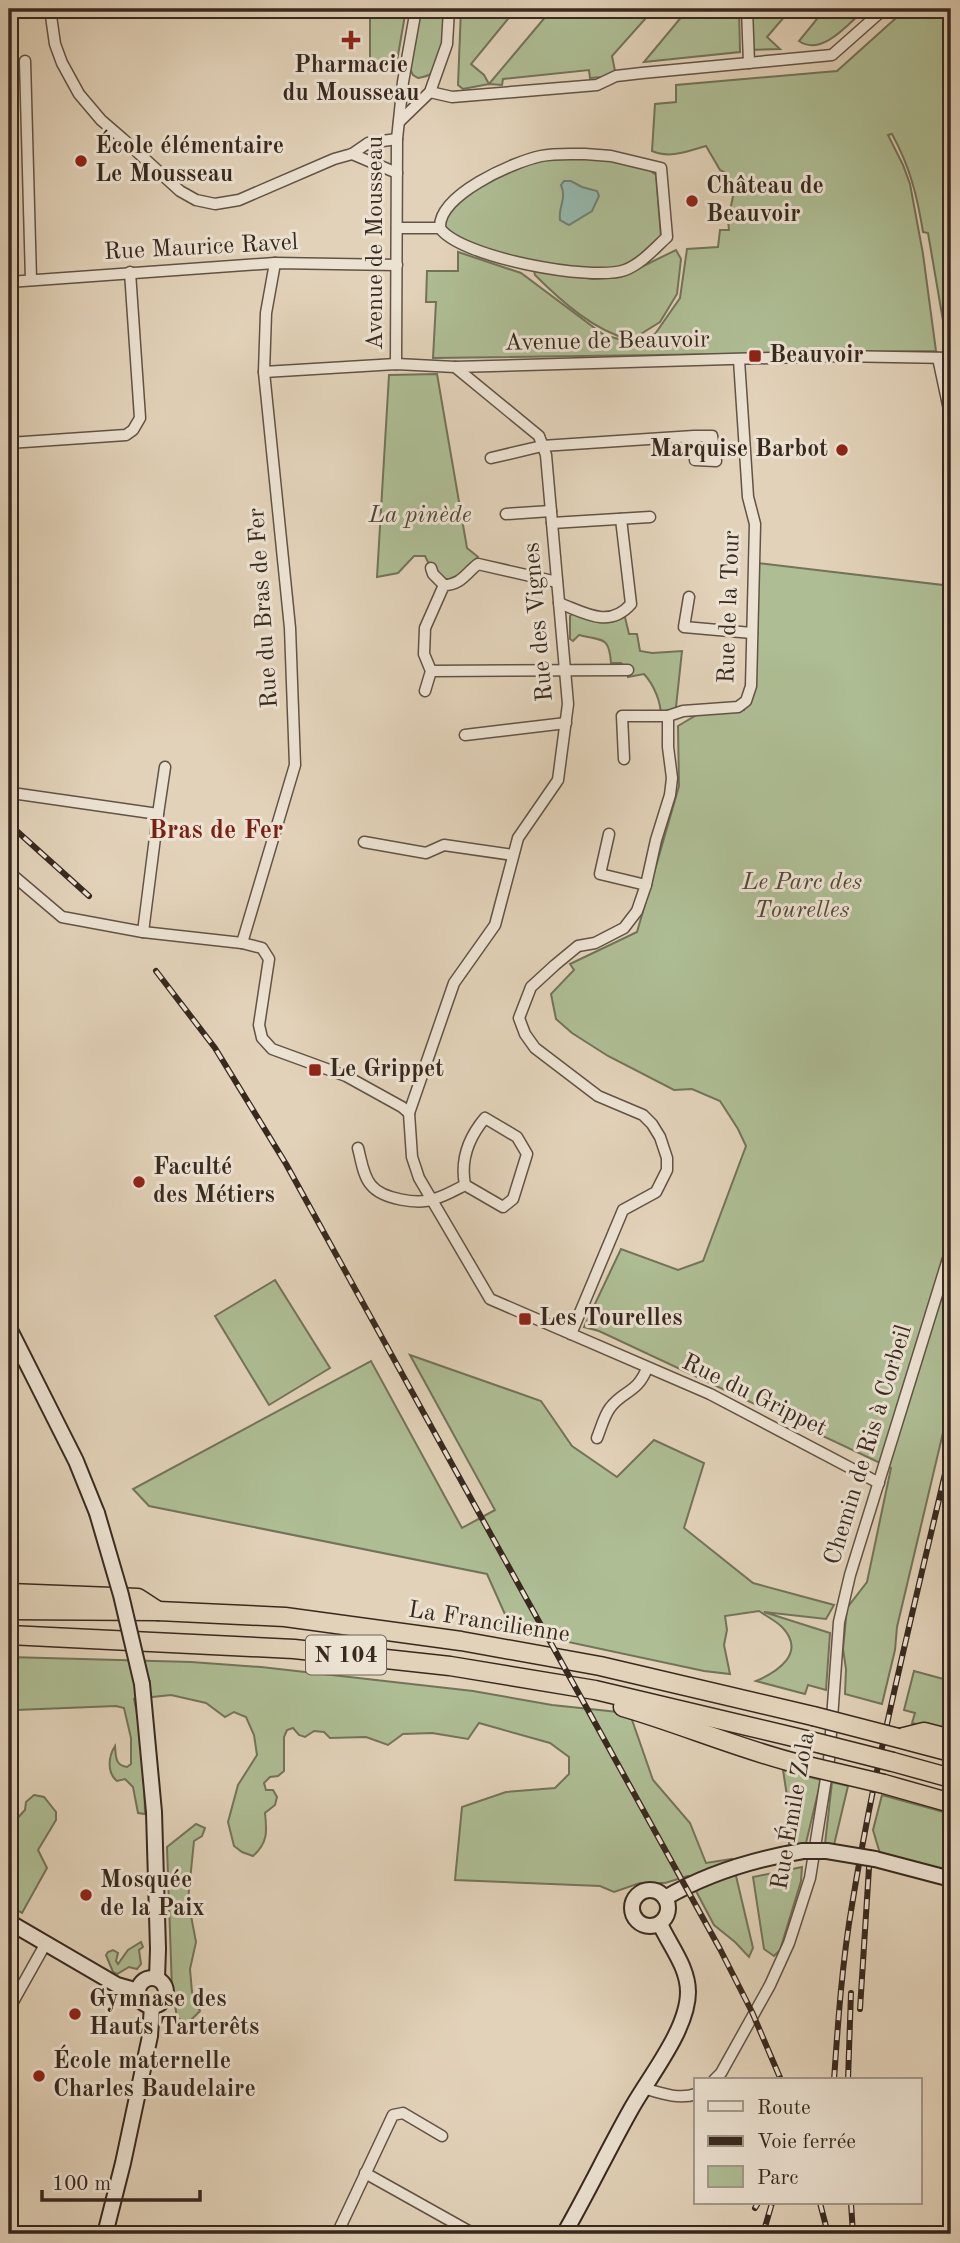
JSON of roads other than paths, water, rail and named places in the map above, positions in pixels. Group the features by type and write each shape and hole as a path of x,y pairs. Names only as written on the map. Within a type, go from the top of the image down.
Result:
{"highway":[{"path":"9,1593 138,1598 159,1611"},
{"name":"La Francilienne","path":"9,1610 159,1611 285,1618 461,1641 600,1666 813,1716 951,1752"},
{"name":"La Francilienne","path":"9,1635 294,1649 450,1667 596,1690 951,1777"},
{"path":"536,1681 671,1722 758,1753 951,1803"},
{"path":"898,1738 925,1732 951,1738"}],"street":[{"path":"50,9 55,44 79,94 102,120 142,157 180,191 196,200 215,204 239,200 334,159 352,154 368,143 397,139"},
{"name":"Avenue de Mousseau","path":"396,364 397,139 416,9"},
{"name":"Avenue de Mousseau","path":"398,122 430,92 447,44 449,9"},
{"path":"747,9 749,63"},
{"path":"430,92 452,97 597,85 616,76 832,55 884,9"},
{"path":"26,61 31,280"},
{"path":"397,228 440,228 454,242 525,265 602,273 625,270 645,257 667,237 661,168 585,153 542,156 500,171 467,190 439,219 440,228"},
{"path":"352,154 397,173"},
{"name":"Rue Maurice Ravel","path":"9,282 275,263 397,265"},
{"name":"Rue du Bras de Fer","path":"242,943 295,765 290,628 264,372 266,313 275,263"},
{"path":"9,443 127,435 133,430 140,418 130,272"},
{"name":"Avenue de Beauvoir","path":"264,372 396,364 455,367 836,356 951,358"},
{"path":"938,358 951,419"},
{"name":"Rue de la Tour","path":"668,716 683,711 738,707 746,701 751,686 755,524 748,497 738,360"},
{"path":"455,367 538,436 542,446"},
{"path":"491,458 542,446 694,436"},
{"name":"Rue des Vignes","path":"409,1113 454,983 495,925 518,838 558,780 568,704 546,455 542,446"},
{"name":"Rue des Vignes","path":"506,514 551,511"},
{"path":"552,523 650,517"},
{"path":"559,603 595,617 610,618 624,613 631,604 621,519"},
{"path":"431,568 433,574 444,584 451,585 463,580 478,564 557,582"},
{"path":"425,691 431,671 424,654 425,628 444,584"},
{"path":"689,597 684,627 752,633"},
{"path":"431,671 628,670"},
{"path":"570,1334 623,1210 656,1192 667,1170 667,1157 652,1124 642,1115 598,1096 535,1048 525,1034 519,1018 531,987 555,965 578,946 595,943 624,928 637,911 672,778 668,716 622,716 624,759"},
{"path":"465,735 566,723"},
{"path":"143,932 165,767"},
{"path":"9,791 158,814"},
{"path":"609,834 600,874 646,885"},
{"path":"364,842 426,853 443,845 513,855"},
{"path":"9,872 62,917 143,932 242,943 262,948 270,959 259,1025 262,1038 272,1049 346,1076 409,1113"},
{"name":"Rue du Grippet","path":"409,1113 412,1157 419,1178 491,1299 710,1394 879,1483"},
{"path":"485,1118 517,1137 527,1154 513,1199 503,1208 465,1185 462,1169 471,1134 485,1118"},
{"path":"358,1148 371,1185 385,1196 400,1200 432,1200 465,1185"},
{"name":"Chemin de Ris à Corbeil","path":"837,1655 839,1622 850,1576 951,1249"},
{"path":"9,1328 76,1461 97,1513 121,1595 142,1684 154,1812 157,1978"},
{"name":"Rue du Grippet","path":"597,1438 611,1406 644,1378 647,1368"},
{"name":"Rue Émile Zola","path":"716,2078 770,1985 789,1943 810,1878 829,1760 837,1655"},
{"path":"665,1898 698,1881 742,1864 803,1851 875,1858 951,1879"},
{"path":"649,1890 656,1891 665,1898 669,1908 660,1924 650,1927 641,1924 633,1915 632,1908 637,1895 649,1890"},
{"path":"9,1922 117,1985 138,1991 144,2003 152,2006 161,2003 166,1995 164,1985 157,1978 151,1977 142,1982 138,1991"},
{"path":"564,2234 643,2088 680,2026 687,2007 685,1973 660,1924"},
{"path":"9,2009 46,1943"},
{"path":"105,2234 150,2036 152,2006"},
{"path":"643,2088 674,2096 694,2095"},
{"path":"337,2234 393,2115 403,2113 442,2136"},
{"path":"365,2173 474,2234"}],"water":[{"path":"564,181 597,191 599,196 592,211 569,225 560,220 563,195 561,185"}],"railway":[{"path":"9,824 89,896"},
{"path":"156,971 215,1048 286,1164 720,1949 752,2012 780,2078"},
{"path":"834,2078 846,1949 862,1847 951,1448"},
{"path":"860,2009 870,1852"},
{"path":"848,2078 851,1993"},
{"path":"755,2208 757,2204"},
{"path":"763,2234 772,2204"},
{"path":"820,2204 828,2234"},
{"path":"851,2204 853,2234"}],"place":[{"name":"Pharmacie du Mousseau","path":"351,40"},
{"name":"École élémentaire Le Mousseau","path":"81,161"},
{"name":"Château de Beauvoir","path":"692,201"},
{"name":"Beauvoir","path":"755,356"},
{"name":"Marquise Barbot","path":"842,450"},
{"name":"Le Grippet","path":"315,1070"},
{"name":"Faculté des Métiers","path":"139,1182"},
{"name":"Les Tourelles","path":"525,1319"},
{"name":"Mosquée de la Paix","path":"86,1895"},
{"name":"Gymnase des Hauts Tarterêts","path":"75,2014"},
{"name":"École maternelle Charles Baudelaire","path":"39,2076"}],"district":[{"name":"Bras de Fer","path":"216,831"}],"park label":[{"name":"La pinède","path":"420,516"},
{"name":"Le Parc des Tourelles","path":"802,897"}]}
